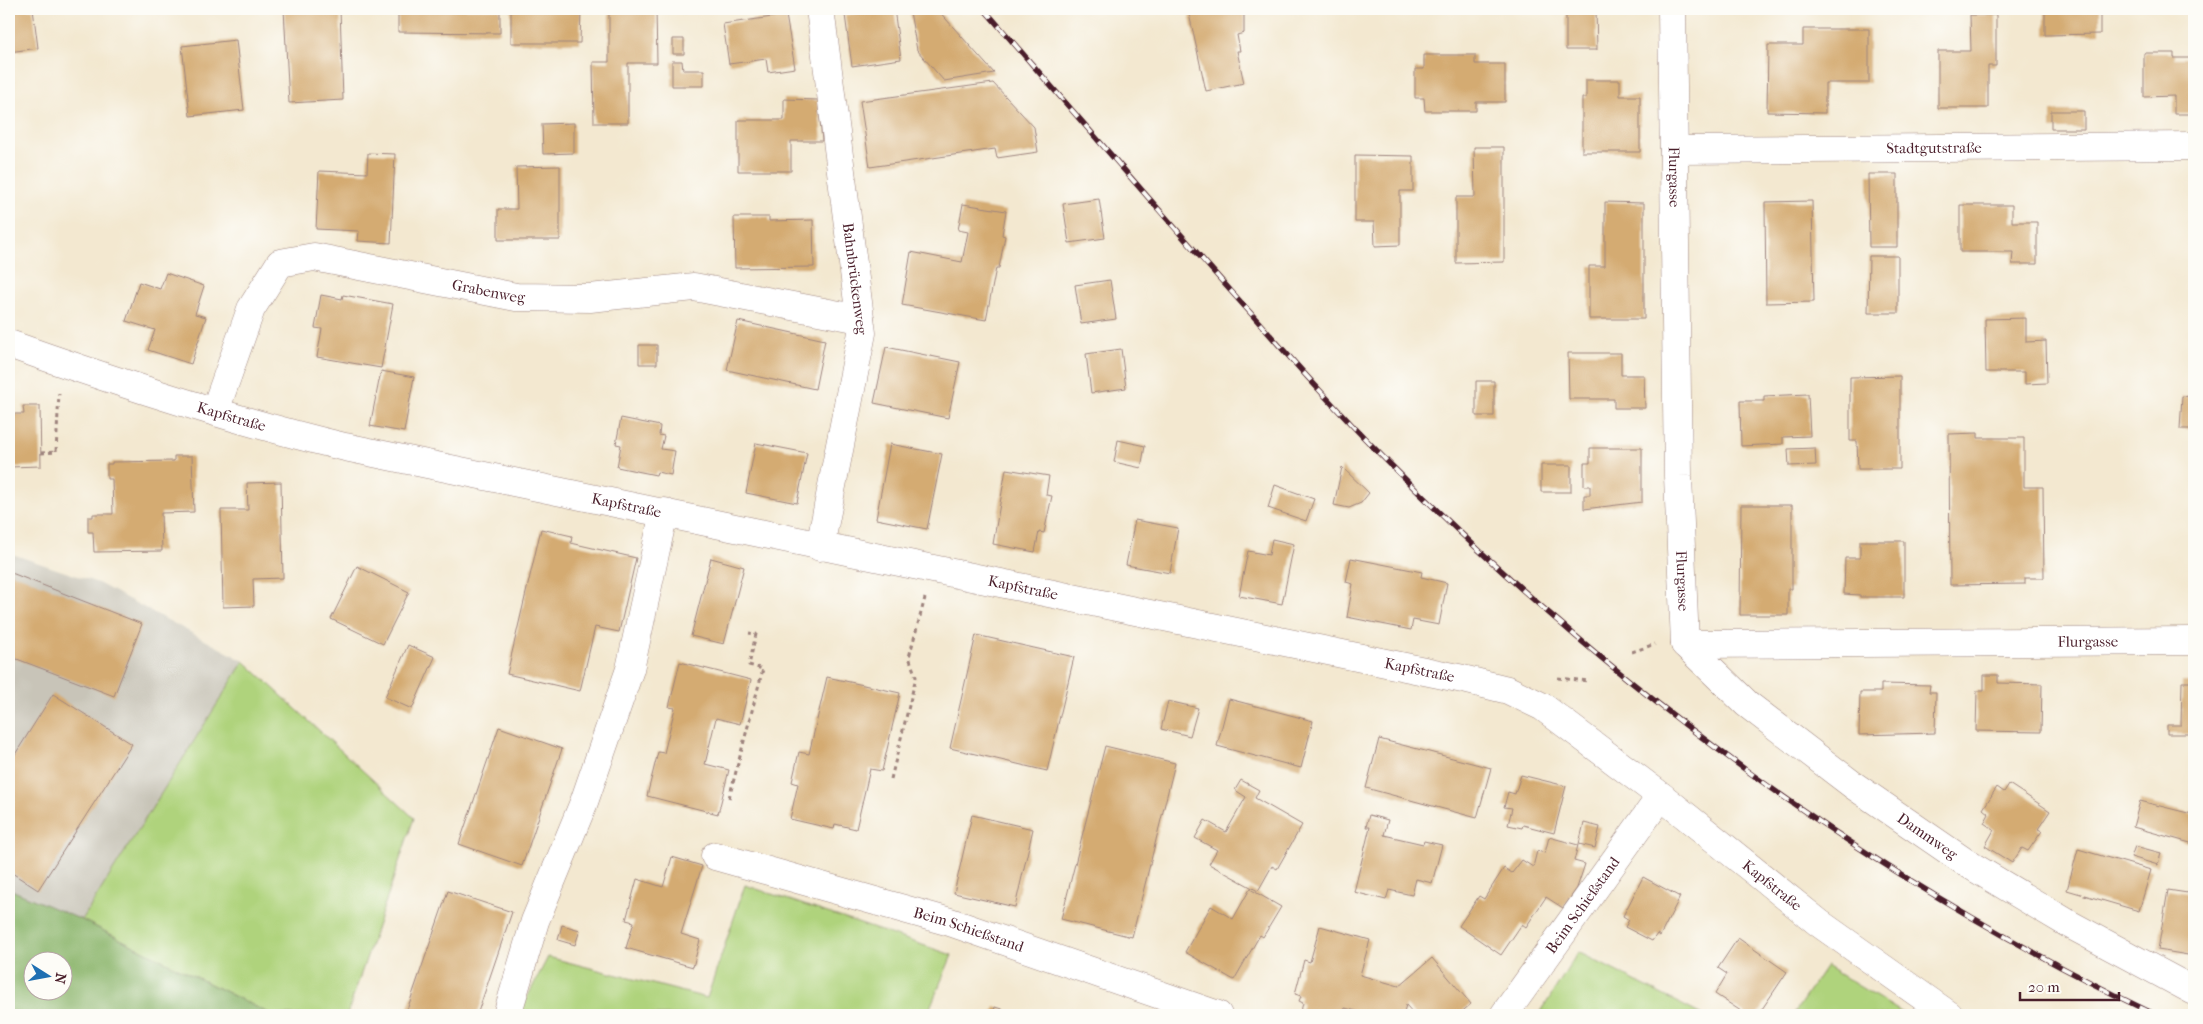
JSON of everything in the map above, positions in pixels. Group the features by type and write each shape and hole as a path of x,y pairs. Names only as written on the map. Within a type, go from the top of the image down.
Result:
{"street":[{"name":"Bahnbrückenweg","path":"820,9 862,334 820,547"},
{"name":"Flurgasse","path":"1672,9 1678,476 1685,644 2194,641"},
{"name":"Stadtgutstraße","path":"1674,150 2194,146"},
{"name":"Grabenweg","path":"214,411 251,309 280,263 314,257 516,297 590,298 694,286 860,319"},
{"name":"Kapfstraße","path":"9,344 214,411 283,432 345,447 664,512 820,547 1463,679 1508,690 1543,707 1662,796 1819,923 1948,1015"},
{"path":"507,1015 536,921 584,802 630,670 664,512"},
{"name":"Dammweg","path":"1685,644 1747,704 1853,785 1965,862 2070,924 2194,991"},
{"name":"Beim Schießstand","path":"1504,1015 1662,796"},
{"name":"Beim Schießstand","path":"715,856 950,922 1218,1015"}],"path":[{"path":"41,453 56,452 60,362"},
{"path":"891,779 916,676 909,657 933,570"},
{"path":"729,798 762,668 749,665 756,634 749,633"}],"shaded area":[{"path":"9,553 98,583 244,661 82,920 9,889"}],"green space":[{"path":"244,661 414,818 347,1015 272,1015 82,920"},
{"path":"745,885 952,955 927,1015 518,1015 548,957 707,998"},
{"path":"9,889 82,920 272,1015 9,1015"},
{"path":"1578,952 1702,1015 1539,1015"},
{"path":"1826,966 1906,1015 1793,1015"}],"building":[{"path":"9,9 33,9 38,48 9,52"},
{"path":"284,9 340,9 343,100 289,103"},
{"path":"398,9 500,9 500,33 398,32"},
{"path":"511,9 581,9 580,43 511,43"},
{"path":"609,9 656,9 657,63 628,63 628,123 594,123 593,62 609,62"},
{"path":"863,9 894,9 901,59 852,66 845,15 864,12"},
{"path":"903,9 937,9 994,73 944,81 917,50 910,12 904,13"},
{"path":"1188,9 1238,9 1239,13 1244,14 1244,33 1237,35 1240,51 1237,51 1244,83 1206,91"},
{"path":"1566,9 1596,9 1597,50 1566,50"},
{"path":"2045,9 2100,9 2100,34 2045,35"},
{"path":"786,15 795,68 768,72 766,59 729,64 723,24"},
{"path":"1970,15 1996,15 1996,66 1988,66 1988,108 1938,108 1938,51 1971,51"},
{"path":"1803,29 1869,29 1869,83 1825,83 1825,113 1767,112 1768,45 1803,45"},
{"path":"673,39 684,39 684,54 673,54"},
{"path":"236,40 244,110 190,116 182,46"},
{"path":"2144,53 2174,53 2174,58 2194,58 2194,114 2174,114 2174,96 2144,97"},
{"path":"1424,55 1475,55 1475,64 1505,64 1505,102 1476,102 1476,111 1425,111 1424,98 1415,98 1415,69 1424,69"},
{"path":"672,61 682,61 683,70 704,70 704,86 672,86"},
{"path":"1586,80 1620,80 1620,96 1640,96 1640,152 1582,152 1582,98 1586,98"},
{"path":"993,83 1034,127 1038,152 997,158 995,149 870,167 860,101"},
{"path":"784,99 818,100 822,141 791,141 791,171 738,171 738,120 784,120"},
{"path":"2051,111 2084,111 2084,129 2051,129"},
{"path":"574,123 574,153 543,154 542,124"},
{"path":"1474,147 1504,147 1504,262 1456,263 1456,197 1475,197"},
{"path":"368,153 395,154 391,243 358,241 359,231 316,229 319,171 367,173"},
{"path":"1355,155 1413,156 1413,191 1400,191 1400,245 1375,246 1374,222 1355,222"},
{"path":"560,166 560,240 498,240 498,209 517,209 516,167"},
{"path":"1868,174 1897,174 1897,247 1869,247"},
{"path":"1099,199 1105,238 1069,243 1063,204"},
{"path":"1812,201 1814,302 1766,303 1765,202"},
{"path":"1605,202 1644,203 1644,319 1589,319 1589,266 1605,266"},
{"path":"963,204 1006,211 1002,235 1005,236 999,268 996,268 986,320 902,305 911,252 962,262 968,232 958,230"},
{"path":"1960,205 2012,205 2012,222 2037,222 2037,264 2012,264 2013,252 1960,252"},
{"path":"734,217 769,217 769,221 813,220 814,267 735,268"},
{"path":"1869,256 1898,256 1898,313 1868,313"},
{"path":"166,273 204,286 195,314 206,317 191,364 148,350 155,330 126,321 139,282 160,289"},
{"path":"1110,280 1116,319 1081,324 1075,285"},
{"path":"321,295 342,299 343,295 393,304 381,368 317,357 322,329 315,328"},
{"path":"2026,318 2026,342 2046,341 2047,383 2025,384 2025,372 1986,372 1985,319"},
{"path":"738,321 825,340 815,389 727,370"},
{"path":"639,345 657,345 657,364 639,364"},
{"path":"886,347 960,362 948,418 874,403"},
{"path":"1121,349 1126,388 1091,393 1086,354"},
{"path":"1568,353 1621,353 1621,375 1644,375 1645,408 1614,408 1614,399 1569,399"},
{"path":"381,371 414,377 404,432 370,426"},
{"path":"1900,376 1900,469 1858,469 1857,441 1850,441 1850,377"},
{"path":"1476,381 1494,381 1494,416 1476,416"},
{"path":"1808,394 1810,436 1783,437 1783,444 1741,446 1740,401 1764,401 1764,396"},
{"path":"2182,396 2194,397 2194,429 2180,429"},
{"path":"23,406 40,406 41,466 9,467 9,414 24,414"},
{"path":"621,418 660,426 659,435 664,436 661,449 675,451 671,475 657,472 656,475 617,467 621,445 616,444"},
{"path":"1978,433 1978,438 2024,438 2024,487 2043,487 2044,578 2025,578 2025,584 1950,585 1949,434"},
{"path":"1118,440 1145,446 1141,468 1114,462"},
{"path":"756,443 807,453 797,503 746,493"},
{"path":"890,444 942,454 927,529 876,519"},
{"path":"1590,448 1642,448 1642,502 1584,509 1584,495 1590,495 1590,486 1584,486 1584,463 1590,463"},
{"path":"1815,448 1816,465 1789,466 1788,449"},
{"path":"174,456 192,456 194,512 161,513 162,551 94,552 93,532 88,532 88,517 93,517 93,514 113,514 112,479 107,479 107,464 112,464 112,462 174,461"},
{"path":"1541,465 1571,465 1571,492 1541,492"},
{"path":"1342,467 1369,493 1361,503 1349,508 1334,505"},
{"path":"1006,469 1049,476 1046,495 1052,496 1044,533 1039,532 1035,552 993,544"},
{"path":"281,482 283,578 253,579 254,606 223,607 221,510 248,510 247,483"},
{"path":"1275,485 1314,499 1306,521 1268,508"},
{"path":"1741,505 1792,505 1792,589 1788,589 1788,615 1740,615"},
{"path":"1135,520 1178,528 1170,573 1126,565"},
{"path":"541,529 572,536 571,543 636,558 619,632 595,627 580,691 507,674"},
{"path":"1272,539 1294,544 1282,604 1239,596 1248,551 1269,555"},
{"path":"1860,541 1904,541 1904,597 1860,597 1860,595 1844,594 1845,558 1860,558"},
{"path":"711,558 744,567 724,644 691,636"},
{"path":"1351,558 1422,572 1421,577 1447,583 1439,625 1413,620 1411,630 1347,617 1353,584 1346,582"},
{"path":"357,566 409,592 383,644 331,619"},
{"path":"9,572 142,624 114,696 9,656"},
{"path":"976,635 1074,657 1047,771 950,748"},
{"path":"408,645 435,657 412,709 385,697"},
{"path":"680,662 751,680 740,724 716,718 705,764 729,770 718,814 647,796 658,752 664,753 675,708 669,707"},
{"path":"1984,675 1998,675 1998,683 2042,684 2041,732 1976,731 1977,691 1984,691"},
{"path":"827,677 900,693 882,771 870,769 856,829 835,824 834,829 790,819 798,784 792,782 799,752 809,754"},
{"path":"2182,682 2194,682 2194,729 2190,729 2191,734 2167,734 2167,725 2181,725"},
{"path":"1881,684 1930,685 1929,692 1936,692 1935,733 1859,735 1860,692 1881,692"},
{"path":"53,694 132,744 38,890 9,871 9,764"},
{"path":"1229,699 1313,721 1301,768 1217,746"},
{"path":"1168,701 1198,708 1190,736 1161,729"},
{"path":"499,727 562,749 522,866 459,844"},
{"path":"1379,739 1491,768 1477,818 1366,788"},
{"path":"1105,746 1175,763 1132,937 1061,919"},
{"path":"1521,775 1566,786 1554,833 1523,825 1522,828 1508,825 1512,808 1504,807 1508,792 1515,794"},
{"path":"2192,775 2194,775 2194,844 2133,827 2140,801 2192,814"},
{"path":"1241,780 1259,790 1255,798 1302,825 1277,869 1272,866 1258,891 1209,864 1217,850 1195,838 1205,820 1226,832 1246,797 1235,790"},
{"path":"2009,784 2050,811 2038,829 2042,831 2028,851 2022,848 2012,863 1985,846 1994,830 1984,823 1989,814 1983,809 1997,787 2004,792"},
{"path":"972,815 1033,829 1015,907 954,893"},
{"path":"1369,815 1388,820 1384,835 1423,844 1424,841 1442,845 1432,883 1416,879 1412,895 1389,890 1386,900 1354,892 1370,827 1366,827"},
{"path":"1584,823 1600,827 1595,848 1579,844"},
{"path":"1549,837 1578,845 1574,861 1585,864 1577,888 1563,908 1546,897 1526,927 1522,924 1501,955 1459,926 1479,896 1484,899 1504,868 1512,873 1522,860 1533,867 1537,851 1545,853"},
{"path":"2135,846 2161,853 2158,865 2131,857"},
{"path":"2078,849 2151,870 2139,911 2067,890"},
{"path":"672,857 702,866 681,934 700,940 693,967 626,948 634,922 626,920 637,879 663,887"},
{"path":"1643,877 1680,897 1660,936 1657,934 1652,941 1625,927 1629,920 1623,916"},
{"path":"1250,889 1281,907 1263,937 1260,935 1234,980 1185,952 1211,906 1233,919"},
{"path":"2168,890 2194,894 2194,956 2158,950"},
{"path":"448,891 512,912 477,1015 422,1015 407,1010"},
{"path":"562,925 580,930 575,945 558,940"},
{"path":"1320,926 1370,940 1360,975 1399,986 1432,958 1471,1004 1458,1015 1415,1015 1406,1005 1403,1015 1371,1015 1345,1008 1343,1015 1300,1015 1303,1003 1299,1001 1301,996 1295,994 1304,960 1310,962"},
{"path":"1738,938 1787,972 1758,1015 1747,1015 1715,994 1727,974 1718,968"},
{"path":"995,1007 1021,1015 992,1015"}],"railway":[{"path":"984,9 1181,234 1350,422 1385,459 1471,542 1559,622 1651,698 1746,770 1845,838 1946,902 2049,961 2156,1015"}]}
